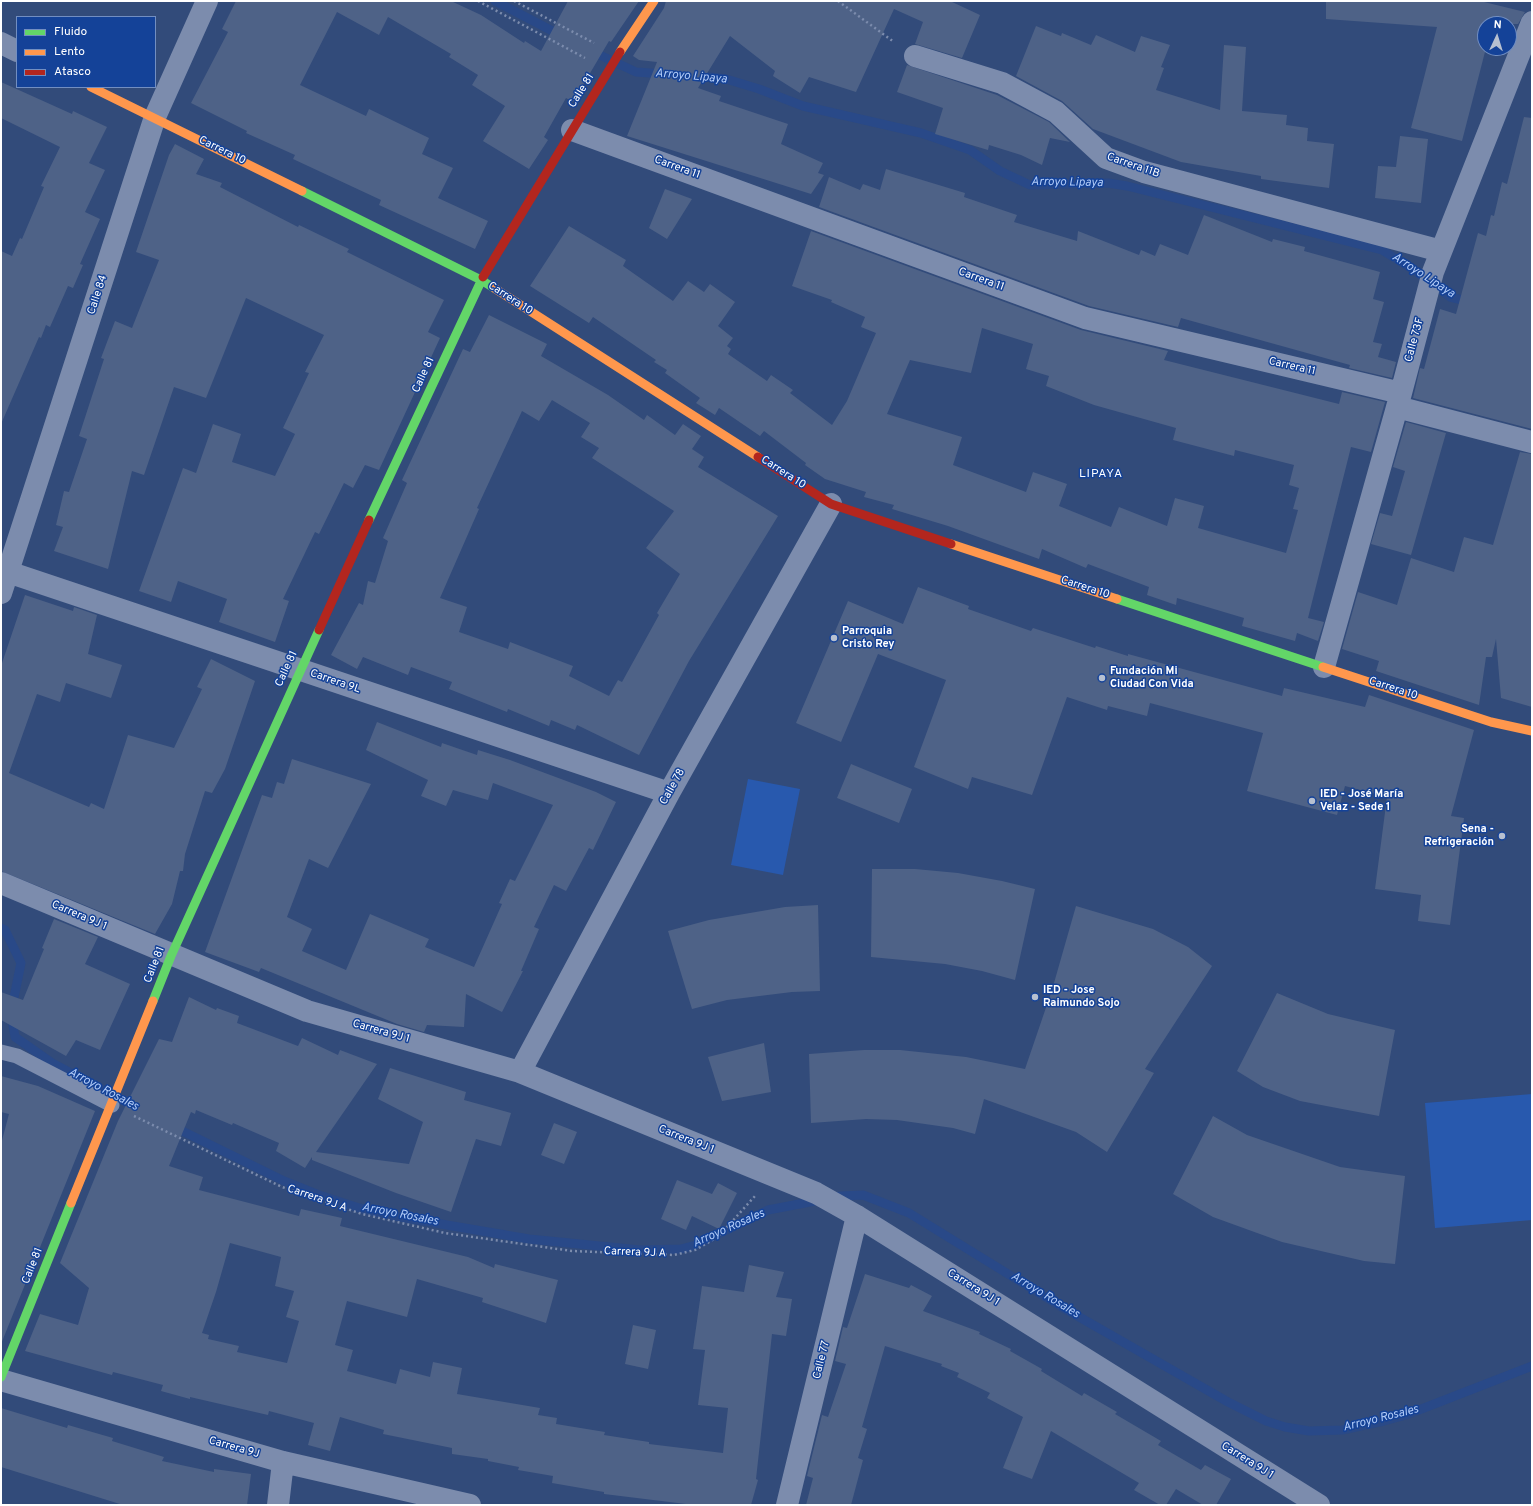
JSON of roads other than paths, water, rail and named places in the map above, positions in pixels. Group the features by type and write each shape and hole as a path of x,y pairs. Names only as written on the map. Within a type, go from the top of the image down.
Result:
{"street":[{"name":"Calle 84","path":"1,593 5,572 155,118 207,1"},
{"name":"Calle 81","path":"1,1377 115,1098 171,956 300,670 481,280 609,70 654,1"},
{"name":"Calle 73F","path":"1324,667 1399,400 1433,272 1532,22"},
{"path":"1,44 16,51"},
{"name":"Carrera 11B","path":"915,56 1002,83 1056,112 1106,158 1144,172 1441,251"},
{"name":"Carrera 10","path":"94,88 481,280 831,504 1491,722 1532,731"},
{"name":"Carrera 11","path":"572,130 1085,318 1399,400 1532,442"},
{"name":"Calle 78","path":"520,1072 669,793 831,504"},
{"name":"Carrera 9L","path":"5,572 669,793"},
{"name":"Carrera 9J 1","path":"1,883 171,956 307,1011 520,1072 816,1193 857,1216 1319,1505"},
{"name":"Calle 77","path":"787,1505 857,1216"},
{"name":"Carrera 9J","path":"1,1380 283,1462 470,1505"},
{"path":"278,1505 283,1462"}],"lane":[{"path":"1,1052 17,1056 115,1098"}],"waterway":[{"name":"Arroyo Lipaya","path":"495,1 562,36"},
{"name":"Arroyo Lipaya","path":"589,50 636,72 663,74"},
{"name":"Arroyo Lipaya","path":"694,75 726,79 759,89 803,106 921,133 970,150 1000,171 1030,185 1108,183 1127,186 1382,250 1411,268 1450,297 1471,302"},
{"name":"Arroyo Rosales","path":"1,928 5,930 21,963 11,1012 15,1037 52,1063 137,1108"},
{"name":"Arroyo Rosales","path":"172,1126 284,1181 319,1195 359,1208 394,1216 529,1239 640,1250 681,1249 696,1245 768,1210 841,1196 863,1195 909,1213 1060,1306 1228,1402 1266,1421 1285,1427 1309,1431 1342,1430 1384,1421 1406,1415 1532,1366"}],"place":[{"name":"Parroquia Cristo Rey","path":"834,638"},
{"name":"Fundación Mi Ciudad Con Vida","path":"1102,678"},
{"name":"IED - José María Velaz - Sede 1","path":"1312,801"},
{"name":"Sena - Refrigeración","path":"1502,836"},
{"name":"IED - Jose Raimundo Sojo","path":"1035,997"}],"district":[{"name":"LIPAYA","path":"1101,475"}]}
